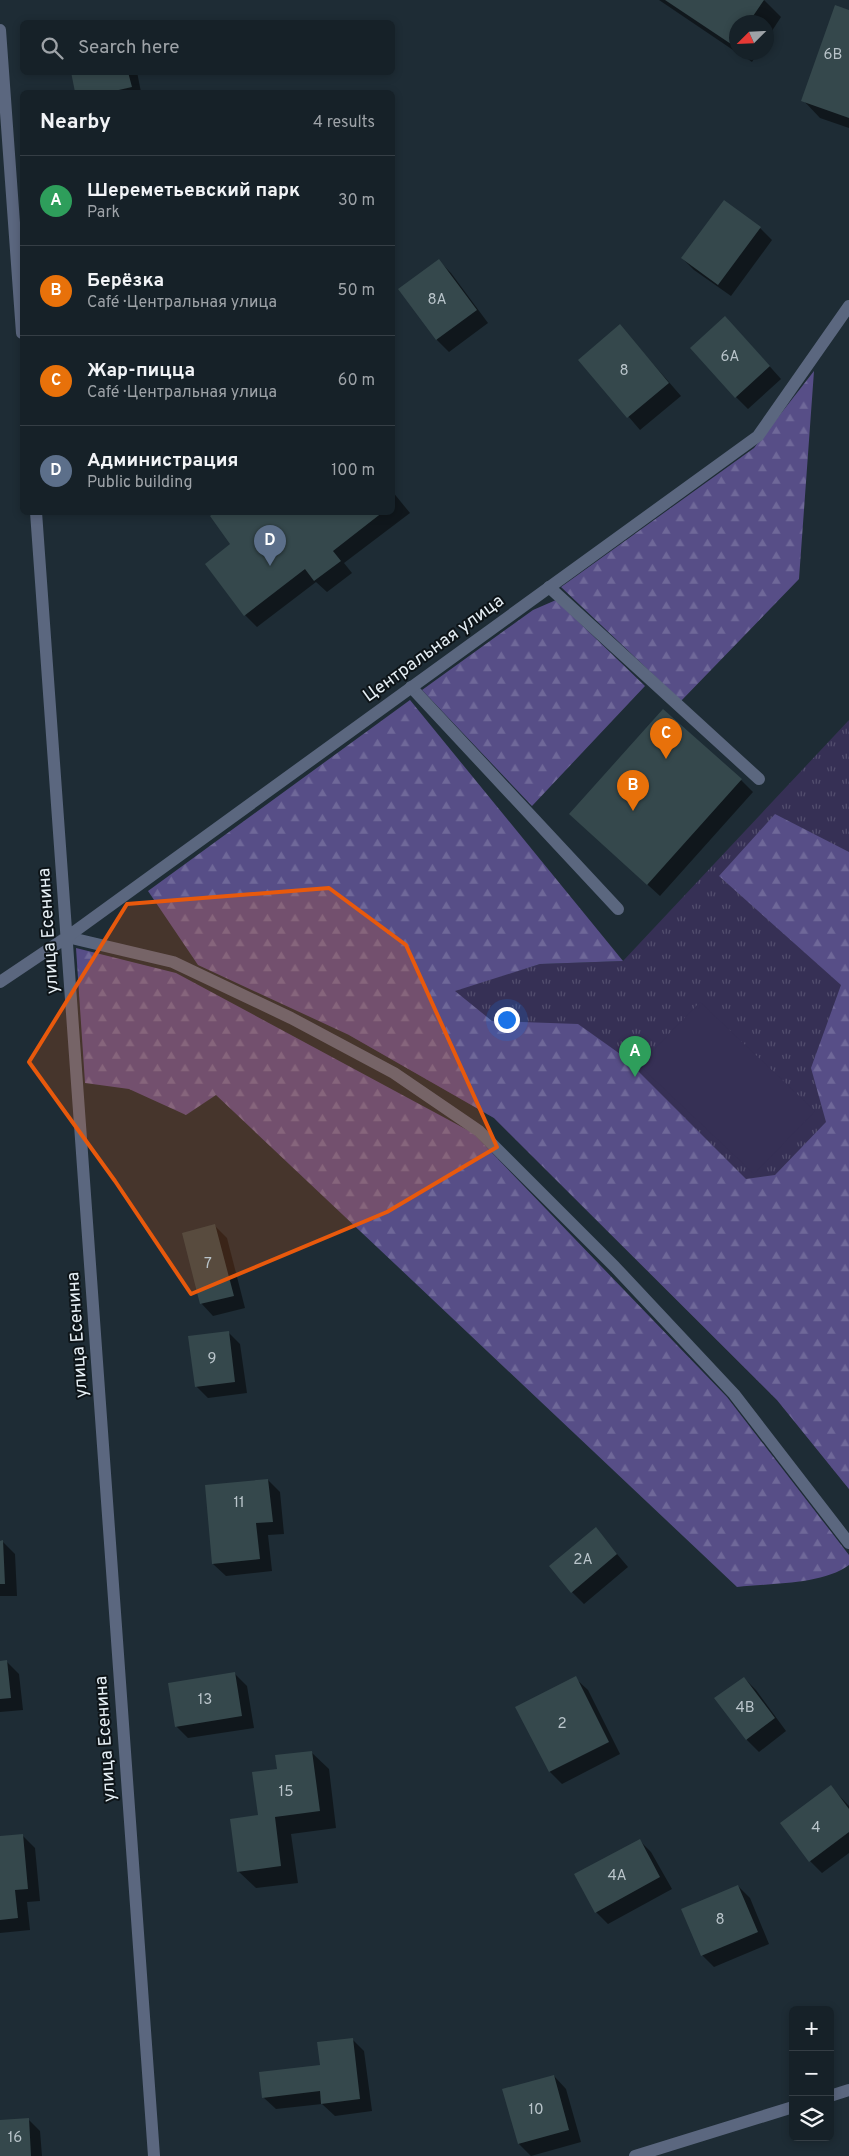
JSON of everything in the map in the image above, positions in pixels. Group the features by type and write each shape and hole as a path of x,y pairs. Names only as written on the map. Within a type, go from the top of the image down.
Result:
{"street":[{"path":"0,30 20,305"},
{"name":"Центральная улица","path":"0,982 67,936 758,436 849,306"},
{"name":"улица Есенина","path":"36,515 154,2156"},
{"path":"549,587 759,779"},
{"path":"411,687 618,909"},
{"path":"67,936 173,962 291,1018 394,1073 479,1130 601,1253 734,1394 849,1542"},
{"path":"834,2095 849,2090"},
{"path":"635,2156 789,2108"}],"highlighted area":[{"path":"329,888 406,945 497,1147 387,1212 191,1294 115,1181 29,1062 127,904"}],"green space":[{"path":"814,371 799,579 681,701 561,587 754,448"},
{"path":"556,600 645,686 532,806 422,690 533,610"},
{"path":"410,700 623,961 540,964 455,991 492,1021 578,1024 623,1056 746,1179 775,1175 826,1122 811,1068 841,985 719,876 775,814 849,852 849,1489 777,1400 494,1118 349,1035 198,965 148,891"},
{"path":"849,720 849,1489 777,1400 494,1118 349,1035 454,990 540,964 623,961"},
{"path":"76,948 176,973 473,1133 727,1397 849,1555 849,1565 838,1572 811,1580 737,1587 216,1095 186,1115 129,1089 85,1083"},
{"path":"700,1002 815,1111 754,1174 639,1065"}],"building":[{"path":"665,0 764,0 754,15 729,15 729,43"},
{"path":"835,5 849,10 849,118 801,101"},
{"path":"72,75 129,75 132,87 119,90 75,90"},
{"path":"724,200 761,227 718,285 681,258"},
{"path":"439,259 477,310 436,340 398,289"},
{"path":"725,316 770,366 735,398 690,348"},
{"path":"620,324 669,383 627,418 578,360"},
{"path":"379,515 333,551 341,561 314,581 305,569 244,616 205,564 230,544 210,516"},
{"path":"663,709 742,779 647,885 569,814"},
{"path":"215,1224 234,1296 200,1304 182,1233"},
{"path":"229,1331 235,1382 195,1387 188,1336"},
{"path":"268,1479 273,1522 256,1523 260,1559 212,1564 205,1485"},
{"path":"596,1527 617,1554 571,1593 549,1566"},
{"path":"3,1540 5,1584 0,1584 0,1541"},
{"path":"7,1660 11,1698 0,1699 0,1661"},
{"path":"235,1672 242,1716 175,1727 168,1683"},
{"path":"576,1676 609,1742 549,1772 515,1707"},
{"path":"744,1677 775,1718 746,1740 714,1698"},
{"path":"312,1751 320,1811 275,1817 281,1866 237,1872 230,1819 258,1815 252,1772 277,1769 275,1755"},
{"path":"831,1785 849,1809 849,1832 809,1862 780,1823"},
{"path":"23,1834 28,1889 15,1890 18,1918 0,1920 0,1836"},
{"path":"640,1839 660,1877 595,1913 574,1874"},
{"path":"738,1885 758,1932 701,1956 681,1909"},
{"path":"353,2038 360,2099 321,2104 320,2091 262,2098 259,2072 320,2065 317,2042"},
{"path":"554,2075 569,2130 518,2144 502,2089"},
{"path":"29,2118 31,2156 0,2156 0,2120"}],"place":[{"name":"Администрация","path":"270,566"},
{"name":"Жар-пицца","path":"666,759"},
{"name":"Берёзка","path":"633,811"},
{"name":"Шереметьевский парк","path":"635,1077"}]}
